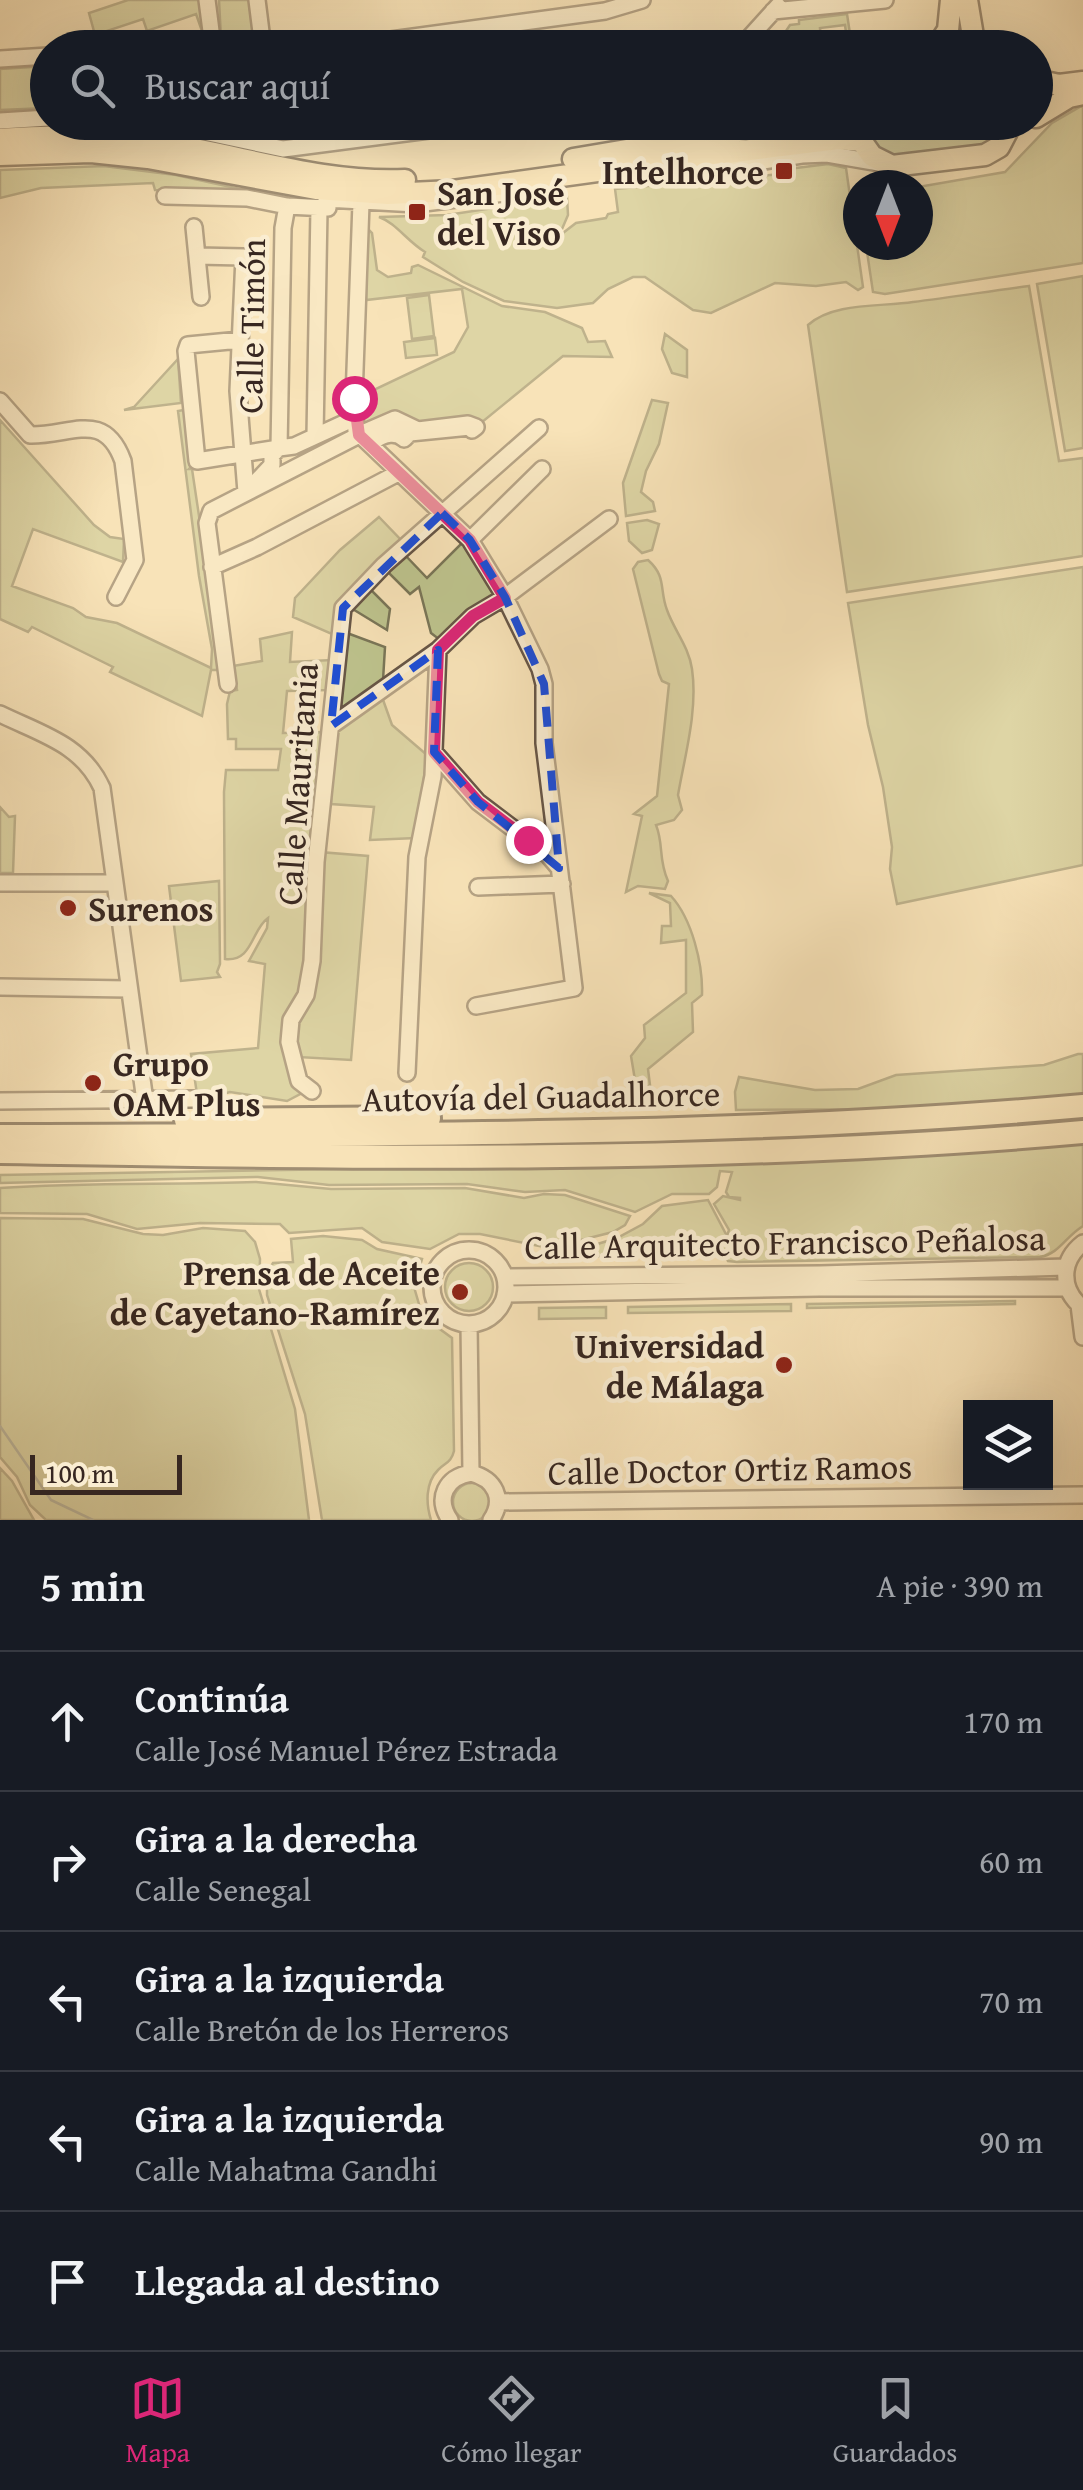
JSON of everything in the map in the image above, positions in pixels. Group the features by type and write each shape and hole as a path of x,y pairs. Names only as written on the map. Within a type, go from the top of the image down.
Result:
{"highway":[{"name":"Autovía del Guadalhorce","path":"0,1136 670,1130 986,1115 1083,1106"},
{"path":"0,1121 426,1118 783,1125"},
{"name":"Autovía del Guadalhorce","path":"0,1152 685,1154 1083,1132"},
{"path":"0,1165 410,1156"}],"main road":[{"path":"948,30 951,0"},
{"path":"967,0 972,30"},
{"path":"1053,83 1083,82"},
{"path":"1053,107 1083,94"},
{"path":"0,139 30,138"},
{"path":"137,140 312,174 390,180 452,177 681,140"},
{"path":"0,155 91,152 172,162 316,189 388,194 453,191 838,140"},
{"path":"863,140 872,156 892,166 985,155 1005,140"}],"street":[{"path":"207,0 211,30"},
{"path":"257,0 261,30"},
{"path":"465,30 605,11 642,0"},
{"path":"756,30 778,6 886,0"},
{"path":"938,30 941,0"},
{"path":"0,60 30,58"},
{"path":"0,120 30,119"},
{"path":"252,140 283,148 347,140"},
{"path":"172,162 261,188 361,202 416,204 617,177 687,173 802,155 827,154 892,166"},
{"path":"164,196 247,198 319,209 361,202"},
{"path":"361,202 355,418 362,434 398,473 470,540 505,598 544,684 544,744 574,988 476,1006"},
{"name":"Calle Timón","path":"272,465 278,448 282,258 287,206"},
{"path":"315,436 319,209"},
{"path":"194,227 202,298"},
{"path":"197,256 244,256 238,391 246,492"},
{"path":"264,257 282,258"},
{"path":"240,340 188,345 198,462 294,446 355,418"},
{"path":"0,401 30,435 94,428 106,434 118,449 123,461 135,560 116,597"},
{"path":"228,684 207,523 211,511 362,434 395,419 418,430 476,426 472,430 470,427 410,433 404,439 394,434 382,435 375,441 362,434"},
{"name":"Calle Mauritania","path":"312,1091 299,1080 289,1042 291,1020 306,995 312,961 316,862 343,608 384,564 539,428"},
{"path":"246,492 272,465 278,471 288,472"},
{"path":"470,540 542,469"},
{"path":"212,566 257,547 398,473"},
{"path":"331,726 438,650 473,616 505,598 609,519"},
{"path":"407,1072 417,856 433,776 438,650"},
{"path":"0,714 74,749 102,788 145,1101"},
{"path":"434,752 478,802 548,854 560,876"},
{"path":"478,887 560,876"},
{"path":"0,883 114,883"},
{"path":"0,987 128,989"},
{"path":"0,1101 194,1099"},
{"path":"1083,1242 1066,1267 1067,1288 1081,1307 1083,1337"},
{"path":"479,1251 490,1257 504,1277 505,1294 487,1319 469,1324 454,1321 436,1305 432,1293 436,1268 454,1252 479,1251"},
{"name":"Calle Arquitecto Francisco Peñalosa","path":"504,1277 1066,1267"},
{"name":"Calle Arquitecto Francisco Peñalosa","path":"505,1294 1067,1288"},
{"path":"469,1324 471,1473"},
{"path":"450,1520 444,1511 444,1493 454,1479 471,1473 494,1485 498,1502 491,1520"},
{"name":"Calle Doctor Ortiz Ramos","path":"498,1502 1083,1495"}],"highlighted area":[{"path":"442,513 470,540 505,597 544,684 559,868 478,802 434,752 438,650 331,726 343,608"}],"green space":[{"path":"128,0 200,0 202,30 196,14 150,30 143,19 110,30 94,30 89,13"},
{"path":"219,0 249,0 253,30 221,30"},
{"path":"847,14 849,30 845,25 787,30 790,25 799,24 799,20"},
{"path":"30,67 30,109 0,110 0,69"},
{"path":"1083,105 1083,263 885,294 873,292 868,260 933,260 933,184 1005,172 1036,140 1053,140 1053,122"},
{"path":"993,140 977,148 906,156 887,154 872,141"},
{"path":"828,164 846,168 843,260 859,260 863,287 858,290 846,282 816,286 775,283 711,313 693,310 645,277 633,277 608,289 593,303 557,308 504,301 423,257 425,252 379,217 447,215 567,197 568,215 559,236 576,223 618,212 615,189 781,174 788,169"},
{"path":"104,166 176,175 263,194 155,190 153,183 41,188 0,198 0,170"},
{"path":"367,228 372,233 377,270 388,277 411,273 412,267 418,265 502,306 545,312 582,328 588,342 605,341 612,357 563,356 476,427 363,430 363,395 454,352 468,327 462,289 366,300"},
{"path":"1083,276 1083,448 1065,451 1037,284"},
{"path":"1029,286 1059,461 1083,458 1083,556 847,592 808,325 844,309"},
{"path":"429,295 434,336 412,339 407,298"},
{"path":"665,334 687,350 687,377 672,373 662,349"},
{"path":"435,338 437,355 406,358 404,342"},
{"path":"178,359 181,403 124,410 134,407"},
{"path":"652,400 668,403 659,444 641,492 653,502 655,511 626,516 623,483"},
{"path":"184,410 189,469 222,670 211,670 202,716 110,672 113,667 32,627 28,632 0,619 0,420 94,525 110,537 124,539 123,562 33,529 12,586 73,608 86,617 117,623 211,668 212,649 178,411"},
{"path":"379,517 402,541 336,603 334,635 293,617 295,598 340,550"},
{"path":"647,520 659,524 652,550 642,553 629,541 627,523"},
{"path":"463,542 498,594 440,640 431,633 419,587 410,594 388,572 371,590 390,609 387,630 351,608 385,568 405,555 427,578"},
{"path":"648,560 658,572 667,610 690,661 693,700 678,795 682,810 674,820 656,825 668,881 665,889 638,886 626,892 642,816 634,814 657,796 669,684 659,674 633,569 638,562"},
{"path":"1083,567 1083,865 897,904 883,787 868,725 848,603"},
{"path":"292,632 290,662 332,660 329,690 287,691 283,733 325,732 320,852 368,856 351,1060 299,1057 304,1092 287,1101 230,1092 198,1101 191,1054 258,1048 265,964 249,961 267,928 268,918 241,956 225,959 226,770 278,770 281,749 236,749 236,739 228,739 227,704 230,691 237,690 233,666 262,661 260,639"},
{"path":"347,633 385,647 382,697 392,725 427,755 416,838 370,840 374,807 331,804"},
{"path":"0,807 9,817 15,816 13,873 0,873"},
{"path":"219,881 220,977 181,981 169,886"},
{"path":"649,893 671,896 685,917 698,956 702,995 692,1003 693,1032 648,1069 650,1085 642,1090 636,1086 631,1056 645,1038 644,1025 686,993 686,940 661,943 662,926 671,926 670,903"},
{"path":"1083,1054 1083,1095 904,1109 736,1110 739,1077 815,1090 858,1089 896,1075 1044,1065"},
{"path":"1083,1144 1083,1226 1040,1257 737,1262 728,1261 724,1254 555,1257 617,1238 643,1224 662,1206 708,1200 727,1236 729,1230 714,1204 723,1196 740,1200 740,1198 729,1197 726,1192 732,1172 720,1171 717,1187 709,1194 672,1194 635,1212 565,1190 525,1192 467,1184 329,1185 258,1177 0,1183 0,1175 807,1161"},
{"path":"256,1182 331,1189 465,1188 524,1198 565,1195 630,1216 625,1225 613,1232 549,1248 480,1234 459,1234 430,1249 382,1242 362,1228 289,1233 280,1224 200,1223 137,1229 87,1214 0,1213 0,1188"},
{"path":"0,1218 83,1219 143,1234 203,1228 245,1231 255,1242 260,1259 259,1289 295,1409 309,1520 46,1520 30,1505 17,1477 0,1457"},
{"path":"323,1236 362,1240 377,1249 422,1259 414,1287 421,1311 416,1315 421,1322 426,1319 452,1338 454,1451 429,1487 431,1520 322,1520 305,1414 267,1295 267,1273 273,1263 293,1262 291,1239"},
{"path":"469,1263 486,1270 493,1287 486,1304 469,1311 452,1304 445,1287 452,1270"},
{"path":"1036,1275 1036,1280 747,1285 747,1279"},
{"path":"791,1304 791,1311 628,1313 628,1307"},
{"path":"807,1304 1015,1304 807,1308"},
{"path":"606,1307 606,1318 539,1319 539,1308"},
{"path":"0,1468 12,1481 34,1520 0,1520"},
{"path":"465,1484 479,1484 490,1495 490,1509 479,1520 465,1520 454,1509 454,1495"}],"waterway":[{"path":"0,1426 51,1500 93,1520"}],"place":[{"name":"Intelhorce","path":"784,171"},
{"name":"San José del Viso","path":"417,212"},
{"name":"Surenos","path":"68,908"},
{"name":"Grupo OAM Plus","path":"93,1083"},
{"name":"Prensa de Aceite de Cayetano-Ramírez","path":"460,1292"},
{"name":"Universidad de Málaga","path":"784,1365"}],"route":[{"path":"354,398 359,435 470,540 505,598 473,616 438,650 434,752 478,802 528,840"}]}
